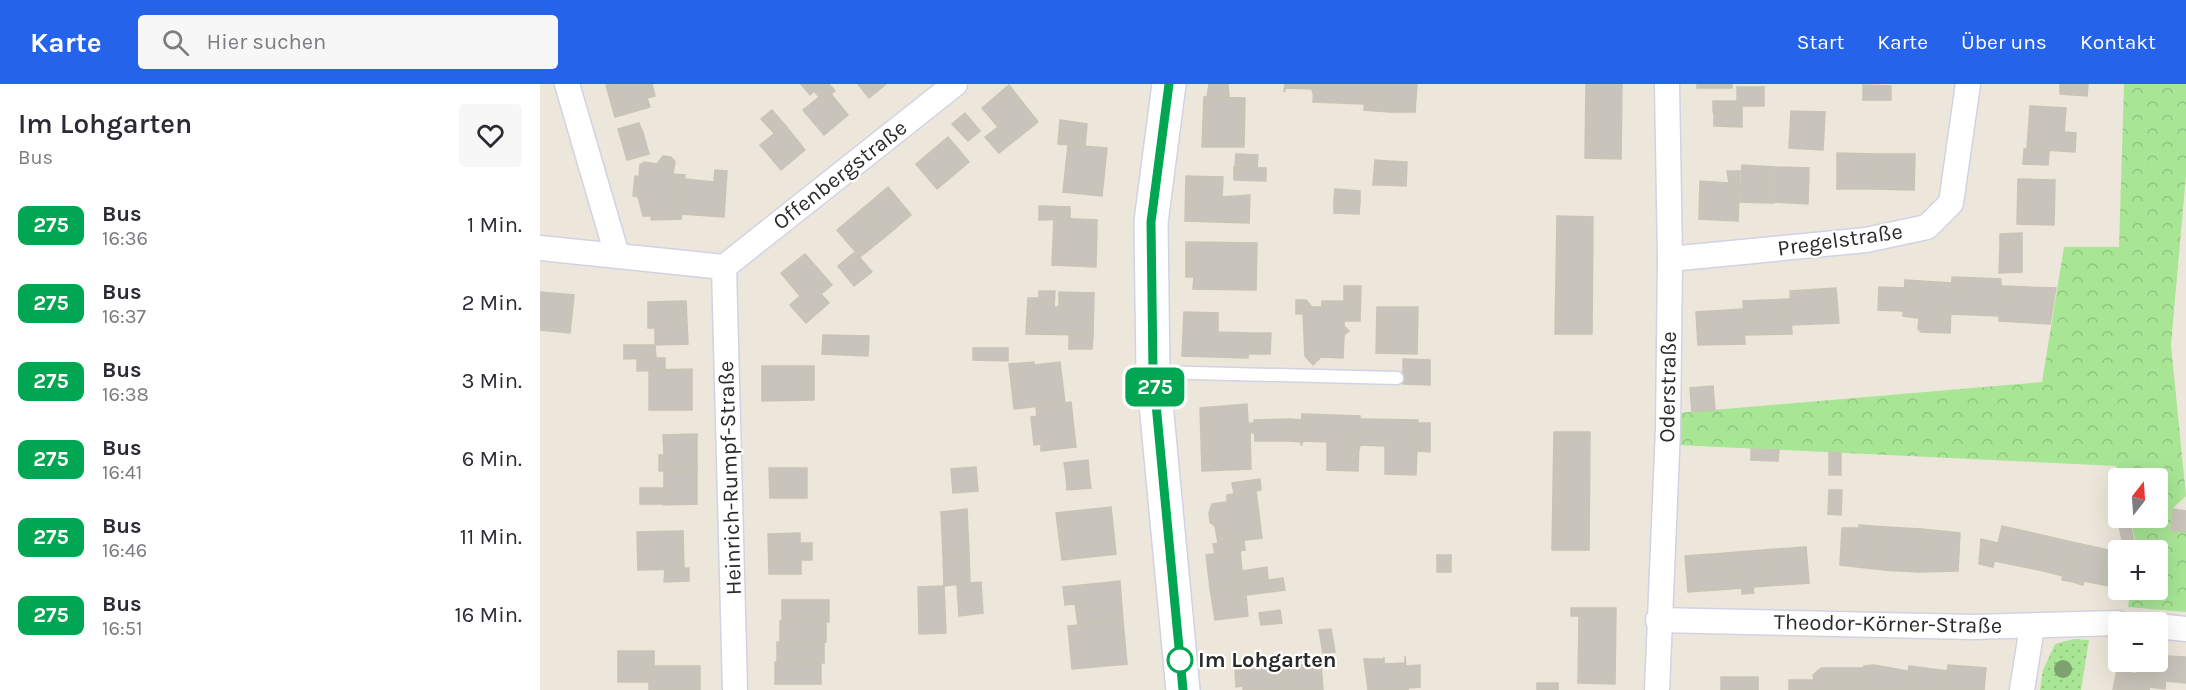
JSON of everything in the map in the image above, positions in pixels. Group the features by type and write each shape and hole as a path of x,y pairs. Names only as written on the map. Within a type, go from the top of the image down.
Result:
{"street":[{"path":"567,84 617,255"},
{"name":"Offenbergstraße","path":"724,267 955,84"},
{"path":"1169,84 1151,222 1153,372 1183,690"},
{"name":"Oderstraße","path":"1657,690 1658,620 1668,429 1670,259 1667,84"},
{"name":"Pregelstraße","path":"1670,259 1866,240 1927,227 1951,203 1968,84"},
{"path":"540,248 724,267"},
{"name":"Heinrich-Rumpf-Straße","path":"724,267 735,690"},
{"name":"Theodor-Körner-Straße","path":"1658,620 2032,627 2108,623"},
{"path":"2022,690 2032,627"},
{"path":"2168,627 2186,629"}],"lane":[{"path":"1153,372 1397,378"}],"green space":[{"path":"2124,84 2186,84 2186,175 2171,345 2186,496 2173,508 2170,529 2186,531 2186,612 2128,607 2129,600 2168,600 2168,540 2136,540 2132,528 2168,528 2168,468 2117,468 2116,466 1677,445 1678,413 2042,382 2064,247 2119,247"},
{"path":"2074,639 2089,640 2081,690 2040,690 2043,670 2055,644"}],"building":[{"path":"652,84 655,96 647,98 650,107 615,117 606,85"},
{"path":"801,84 829,84 835,91 831,94 848,115 824,135 803,110 819,97 814,91 810,95"},
{"path":"858,84 886,84 869,98"},
{"path":"1209,84 1228,84 1229,98 1207,97"},
{"path":"1285,84 1314,84 1313,94 1312,89 1286,88 1284,92"},
{"path":"1314,84 1339,84 1339,103 1313,102"},
{"path":"1339,84 1365,84 1364,104 1339,103"},
{"path":"1365,84 1390,84 1389,112 1364,110"},
{"path":"1390,84 1417,84 1415,112 1389,112"},
{"path":"1586,84 1622,84 1621,159 1585,158"},
{"path":"1697,84 1732,84 1732,88 1697,88"},
{"path":"2060,84 2088,84 2087,96 2060,94"},
{"path":"1009,85 1038,122 999,153 985,137 998,127 982,108"},
{"path":"1863,85 1891,86 1891,100 1863,100"},
{"path":"1737,87 1764,87 1764,106 1737,106"},
{"path":"1204,97 1245,98 1244,147 1202,147"},
{"path":"1713,101 1737,101 1737,106 1742,106 1742,114 1713,112"},
{"path":"2030,106 2066,108 2064,132 2076,133 2075,152 2027,149"},
{"path":"772,110 785,125 774,133 761,119"},
{"path":"1791,111 1825,112 1823,150 1789,148"},
{"path":"965,113 980,131 968,141 952,124"},
{"path":"1714,113 1742,114 1742,127 1714,126"},
{"path":"1060,120 1087,124 1085,146 1058,144"},
{"path":"639,123 643,133 621,139 618,129"},
{"path":"785,125 805,150 781,170 760,145"},
{"path":"643,133 649,154 627,160 621,139"},
{"path":"948,137 969,162 937,189 916,164"},
{"path":"1068,145 1107,148 1102,196 1063,192"},
{"path":"2024,149 2049,151 2048,165 2023,164"},
{"path":"1837,153 1876,154 1876,189 1837,189"},
{"path":"1236,154 1258,155 1257,167 1235,166"},
{"path":"1876,154 1915,154 1914,190 1876,189"},
{"path":"663,156 671,157 675,162 673,174 685,175 681,219 651,220 652,216 643,216 638,197 633,196 635,176 639,177 640,165 644,162 657,164"},
{"path":"1375,160 1387,161 1386,185 1373,185"},
{"path":"1387,161 1407,162 1406,186 1386,185"},
{"path":"1742,165 1774,167 1774,203 1740,202"},
{"path":"1234,167 1266,168 1266,181 1234,180"},
{"path":"1775,167 1809,168 1808,204 1775,202"},
{"path":"715,170 727,171 724,217 682,214 685,179 714,182"},
{"path":"1727,171 1740,171 1738,221 1699,219 1700,181 1729,183"},
{"path":"1186,176 1223,177 1222,197 1250,195 1249,223 1185,221"},
{"path":"2018,179 2055,180 2054,225 2017,224"},
{"path":"888,187 911,215 885,237 862,209"},
{"path":"1335,189 1360,191 1360,202 1334,200"},
{"path":"1334,200 1360,202 1359,214 1334,213"},
{"path":"1039,206 1070,207 1070,219 1039,220"},
{"path":"862,209 885,237 860,257 837,230"},
{"path":"1557,216 1593,217 1592,334 1555,334"},
{"path":"1054,218 1097,220 1096,267 1052,265"},
{"path":"2022,233 2022,247 2000,247 2000,234"},
{"path":"1186,242 1257,243 1256,290 1193,289 1194,277 1186,277"},
{"path":"2000,247 2022,247 2022,272 1999,273"},
{"path":"855,252 872,272 854,286 838,266"},
{"path":"805,254 832,285 821,294 829,303 806,323 790,305 800,296 781,273"},
{"path":"1952,277 2001,279 2000,316 1951,314"},
{"path":"1905,280 1952,283 1950,333 1921,332 1918,329 1919,318 1903,316"},
{"path":"1344,286 1361,286 1360,321 1344,321"},
{"path":"2001,286 2056,288 2050,324 1999,321"},
{"path":"1879,287 1904,288 1903,311 1878,310"},
{"path":"1836,288 1839,323 1791,325 1790,291"},
{"path":"1039,291 1055,291 1054,307 1059,307 1059,292 1094,293 1093,335 1026,334 1028,298 1039,298"},
{"path":"540,292 574,295 570,333 540,330"},
{"path":"1790,299 1792,334 1745,335 1743,301"},
{"path":"1296,300 1306,300 1312,307 1322,307 1322,301 1345,301 1344,326 1349,331 1344,335 1343,358 1321,357 1313,365 1305,356 1303,314 1296,314"},
{"path":"686,301 688,344 655,345 655,328 648,328 648,302"},
{"path":"1377,307 1418,307 1417,354 1376,353"},
{"path":"1743,309 1745,344 1698,345 1696,312"},
{"path":"1184,312 1218,313 1218,332 1248,333 1248,358 1182,356"},
{"path":"1248,333 1271,333 1270,354 1248,354"},
{"path":"823,335 869,336 868,356 822,354"},
{"path":"1069,335 1093,336 1092,349 1069,349"},
{"path":"624,345 655,345 656,358 624,359"},
{"path":"973,348 1008,348 1008,361 973,360"},
{"path":"665,358 665,370 637,371 637,359"},
{"path":"1403,359 1430,360 1430,385 1403,384"},
{"path":"1034,362 1034,365 1060,362 1065,403 1014,409 1009,364"},
{"path":"762,366 814,366 814,400 762,401"},
{"path":"692,369 692,410 649,410 649,370"},
{"path":"1713,386 1715,410 1692,412 1690,388"},
{"path":"1071,402 1076,447 1041,451 1041,444 1034,445 1031,417 1037,416 1036,407"},
{"path":"1247,404 1248,423 1255,423 1255,433 1250,433 1251,469 1202,471 1200,408"},
{"path":"1302,414 1360,416 1358,471 1327,470 1327,442 1303,441 1301,446"},
{"path":"1290,419 1302,420 1301,442 1290,441"},
{"path":"1290,419 1290,441 1255,441 1254,420"},
{"path":"1360,419 1418,420 1416,475 1385,474 1385,446 1360,445 1359,450"},
{"path":"1418,423 1430,423 1430,452 1417,451"},
{"path":"1554,432 1590,432 1589,550 1552,550"},
{"path":"697,434 697,470 659,471 659,455 664,455 663,435"},
{"path":"1751,449 1779,450 1778,461 1751,460"},
{"path":"1829,452 1841,453 1841,475 1829,475"},
{"path":"1088,460 1089,473 1066,475 1064,463"},
{"path":"976,467 978,491 953,493 951,469"},
{"path":"769,468 807,468 807,498 770,498"},
{"path":"697,470 697,504 664,505 664,471"},
{"path":"1089,473 1091,488 1067,490 1066,475"},
{"path":"1260,479 1261,490 1256,491 1262,538 1218,543 1215,526 1210,522 1209,513 1212,504 1227,502 1227,495 1234,494 1232,483"},
{"path":"640,488 664,488 664,504 640,504"},
{"path":"1829,490 1842,490 1841,515 1828,514"},
{"path":"1111,507 1116,554 1062,560 1056,513"},
{"path":"967,509 969,554 943,555 941,512"},
{"path":"2173,509 2186,511 2186,532 2171,530"},
{"path":"1859,525 1886,527 1884,570 1840,565 1842,528 1859,528"},
{"path":"2002,526 2046,536 2039,570 1994,561"},
{"path":"1886,527 1921,529 1919,572 1884,570"},
{"path":"2120,528 2131,528 2134,540 2122,540"},
{"path":"1921,529 1960,533 1958,571 1919,572"},
{"path":"683,531 684,569 638,570 637,532"},
{"path":"800,533 800,543 812,543 812,560 801,560 801,574 769,574 768,534"},
{"path":"2046,536 2081,544 2073,582 2062,580 2063,576 2039,570"},
{"path":"1981,539 1998,543 1993,567 1979,564"},
{"path":"1244,540 1245,550 1215,554 1213,544"},
{"path":"2081,544 2108,550 2108,586 2084,581 2083,585 2073,582"},
{"path":"1806,547 1809,583 1766,586 1763,550"},
{"path":"1240,550 1242,571 1267,567 1268,580 1210,588 1206,555"},
{"path":"1763,550 1766,586 1753,587 1754,593 1742,594 1742,588 1729,589 1726,553"},
{"path":"1726,553 1729,589 1688,592 1685,556"},
{"path":"969,554 970,583 944,586 943,555"},
{"path":"1437,555 1451,555 1451,572 1437,572"},
{"path":"689,568 689,581 664,582 665,569"},
{"path":"1283,578 1285,590 1246,595 1248,616 1215,620 1210,588"},
{"path":"1120,581 1123,621 1078,625 1075,604 1065,605 1063,587"},
{"path":"981,582 983,613 959,616 957,584"},
{"path":"944,586 946,633 919,634 918,587"},
{"path":"782,600 829,600 829,622 782,621"},
{"path":"1571,608 1616,608 1615,684 1578,683 1579,616 1571,616"},
{"path":"1280,610 1282,623 1261,625 1259,613"},
{"path":"780,621 826,622 826,642 780,642"},
{"path":"1123,621 1127,664 1072,669 1068,626"},
{"path":"1331,629 1335,652 1323,653 1319,630"},
{"path":"777,642 824,642 824,663 777,662"},
{"path":"618,651 654,651 654,667 649,666 649,682 618,682"},
{"path":"1405,656 1408,690 1368,690 1364,659 1383,659 1384,657 1384,664 1405,663"},
{"path":"2168,656 2186,657 2186,683 2165,681 2166,672 2168,672"},
{"path":"775,662 821,663 821,684 775,684"},
{"path":"1321,664 1323,690 1284,690 1282,666"},
{"path":"1420,665 1420,687 1408,688 1406,666"},
{"path":"1874,665 1908,671 1906,690 1861,690 1864,666"},
{"path":"1948,665 1986,668 1984,690 1945,690"},
{"path":"649,666 700,666 700,690 649,690"},
{"path":"1282,666 1284,690 1243,690 1243,686 1236,687 1235,670"},
{"path":"1909,666 1947,671 1945,690 1906,690"},
{"path":"1821,668 1829,668 1829,690 1789,690 1789,680 1814,680 1813,675"},
{"path":"1829,668 1843,668 1843,690 1829,690"},
{"path":"1843,668 1864,668 1861,690 1843,690"},
{"path":"2117,672 2152,677 2149,690 2113,690"},
{"path":"2136,672 2166,672 2165,689 2150,687 2152,677 2136,674"},
{"path":"1721,677 1758,677 1758,690 1721,690"},
{"path":"1537,683 1558,683 1558,690 1537,690"}],"bus line":[{"name":"275","path":"1169,84 1151,222 1153,372 1183,690"}],"place":[{"name":"Im Lohgarten","path":"1180,660"}]}
